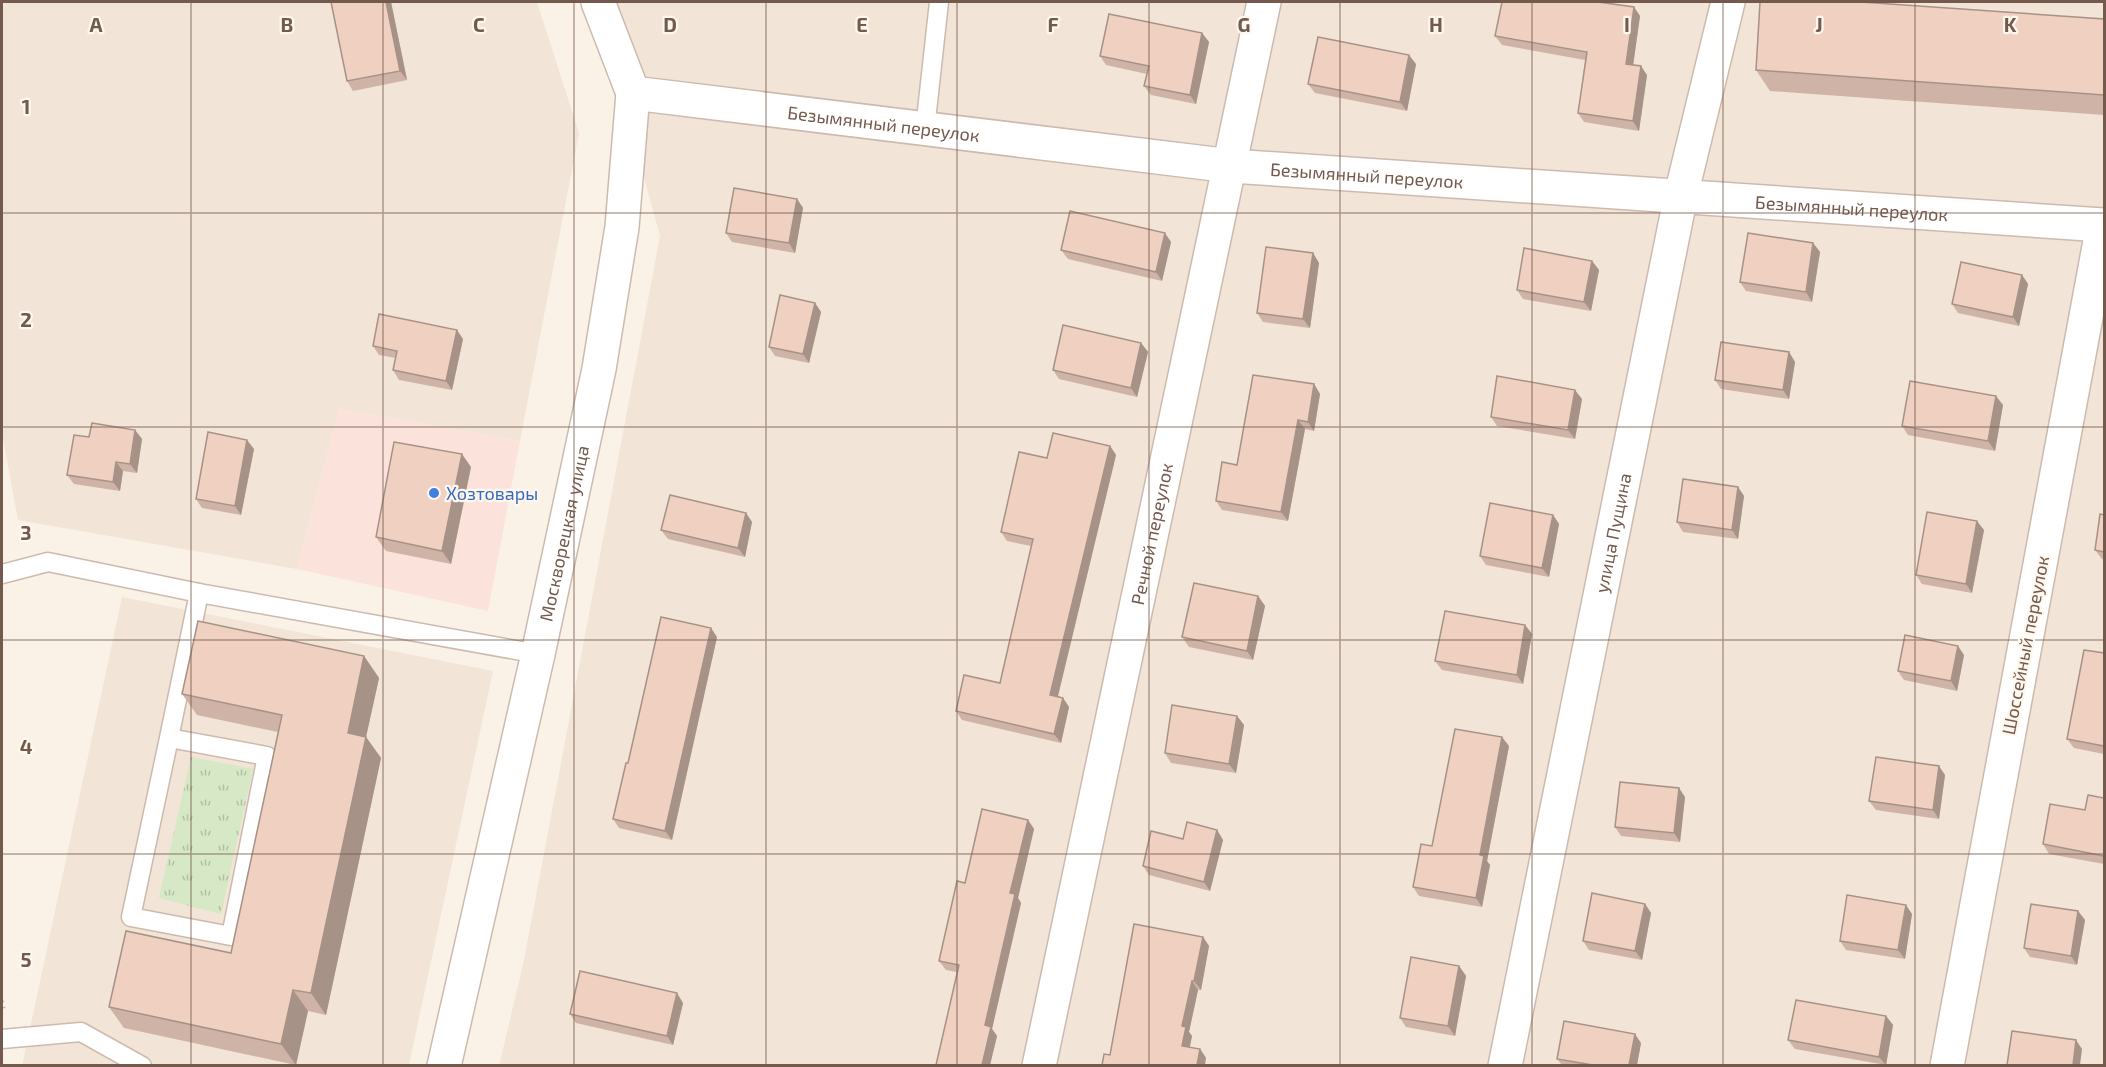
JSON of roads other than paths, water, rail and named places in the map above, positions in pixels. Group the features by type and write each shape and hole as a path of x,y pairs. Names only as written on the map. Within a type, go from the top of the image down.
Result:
{"street":[{"name":"Москворецкая улица","path":"444,1065 538,654 599,369 622,227 633,93 598,2"},
{"name":"Речной переулок","path":"1039,1065 1264,2"},
{"name":"улица Пущина","path":"1505,1065 1681,195 1728,2"},
{"name":"Безымянный переулок","path":"633,93 1231,166 2104,225"},
{"name":"Шоссейный переулок","path":"1947,1065 2104,225"}],"lane":[{"path":"925,129 939,2"},
{"path":"2,574 48,561 199,593 538,654"},
{"path":"169,738 267,756 231,936 131,917 199,593"},
{"path":"2,1039 81,1032 142,1065"}],"place":[{"name":"Хозтовары","path":"434,493"}]}
